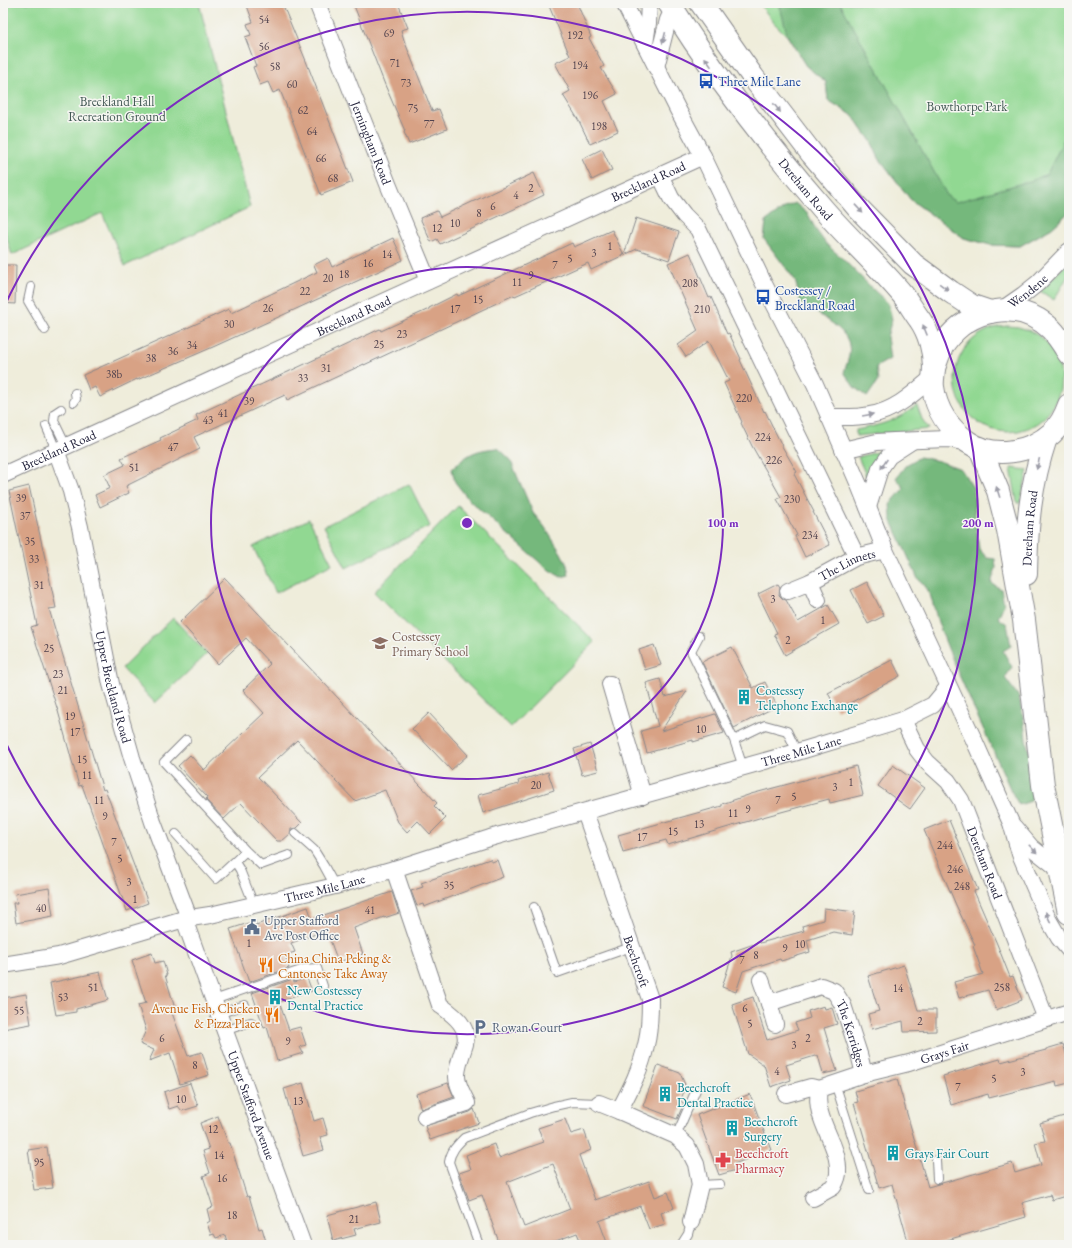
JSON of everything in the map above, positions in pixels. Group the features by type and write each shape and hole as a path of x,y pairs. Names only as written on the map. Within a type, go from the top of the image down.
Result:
{"highway":[{"name":"Dereham Road","path":"701,3 757,83 812,154 857,207 913,264 967,302 995,311"},
{"name":"Dereham Road","path":"673,5 718,77 781,159 825,211 904,296 923,324 932,346 934,372 933,387 940,412 953,431 975,446 997,452 1012,452 1028,448 1056,434"},
{"name":"Dereham Road","path":"934,372 944,344 959,326 976,316 995,311 1012,311 1036,318 1051,329 1068,348"},
{"name":"Dereham Road","path":"1024,620 1027,527 1038,462 1056,434 1069,405"},
{"name":"Dereham Road","path":"975,446 998,491 1008,530 1024,620 1043,785 1069,913"}],"street":[{"name":"Jerningham Road","path":"317,3 428,281"},
{"path":"624,3 703,156 764,284 815,384 885,550 1011,823 1020,854 1048,919 1059,938 1069,950"},
{"path":"645,44 649,3"},
{"name":"Dereham Road","path":"656,67 673,5"},
{"name":"Breckland Road","path":"3,475 703,156"},
{"path":"660,175 671,198 684,215 698,229 854,551"},
{"name":"Wendene","path":"995,311 1023,295 1038,283 1069,251"},
{"name":"Dereham Road","path":"829,417 856,417 885,411 904,401 934,372"},
{"name":"Dereham Road","path":"843,450 877,442 914,440 948,439 975,446"},
{"path":"868,507 880,469 889,456 914,440"},
{"name":"Upper Breckland Road","path":"61,448 80,527 111,684 132,758 186,919"},
{"name":"The Linnets","path":"788,591 810,582 856,557 885,550"},
{"name":"The Linnets","path":"810,582 818,600"},
{"path":"610,684 643,796"},
{"name":"Three Mile Lane","path":"3,964 59,956 186,919 210,916 335,886 394,869 490,838 797,752 903,720 933,704 948,687"},
{"name":"Dereham Road","path":"903,720 916,750 948,781 960,800 1046,1019"},
{"name":"Beechcroft","path":"584,812 650,999 650,1018 646,1046 637,1077 619,1111"},
{"path":"1011,823 1031,847 1060,870"},
{"path":"394,869 440,1005 458,1019 464,1029 466,1042 461,1054 457,1075 459,1085 467,1103 425,1117"},
{"name":"Upper Stafford Avenue","path":"186,919 224,1031 303,1245"},
{"path":"761,980 775,1024"},
{"name":"The Kerridges","path":"769,1003 821,986 834,991 843,1005 864,1074"},
{"name":"Grays Fair","path":"786,1094 811,1087 819,1089 864,1074 909,1063 1069,1012"},
{"path":"812,1198 833,1187 838,1174 838,1159 824,1127 819,1107 819,1089"},
{"path":"599,1103 676,1136 687,1146 696,1164 700,1185 691,1222"}],"lane":[{"path":"31,287 28,301 45,330"},
{"path":"74,402 76,399 75,393"},
{"path":"61,409 55,413 54,421 61,448"},
{"path":"46,426 61,448"},
{"path":"699,636 691,651 734,740 743,767"},
{"path":"734,740 766,725 787,731 797,752"},
{"path":"186,740 164,762 246,851 262,865 289,855"},
{"path":"295,833 314,850 335,886"},
{"path":"176,834 216,879 246,851"},
{"path":"235,862 240,870 254,905"},
{"path":"534,907 558,973 631,947"},
{"path":"216,1007 304,969 317,968 323,986"},
{"path":"216,1007 245,1005"},
{"path":"224,1031 251,1022"},
{"path":"835,1084 869,1190"},
{"path":"676,1136 696,1090"},
{"path":"479,1245 449,1162 451,1154 456,1146 464,1138 536,1111 572,1102 599,1103"},
{"path":"936,1160 937,1178"},
{"path":"700,1185 720,1184"},
{"path":"681,1245 688,1234 691,1222"}],"green space":[{"name":"Breckland Hall Recreation Ground","path":"3,3 199,3 250,207 125,266 102,213 12,255 3,226"},
{"name":"Bowthorpe Park","path":"759,3 1069,3 1069,212 1052,228 1020,246 991,245 964,238 911,200 879,158 871,141 852,115 828,100 826,82 806,66 788,37 774,23"},
{"path":"779,3 840,3 948,197 956,202 1033,180 1047,174 1066,135 1069,134 1069,212 1052,228 1020,246 991,245 964,238 911,200 879,158 871,141 852,115 828,100 826,82 806,66 788,37"},
{"path":"795,203 808,214 816,230 827,245 888,303 892,319 887,337 890,359 876,367 878,381 867,397 854,387 844,372 849,352 847,339 829,321 801,303 795,280 764,239 766,221 786,207"},
{"path":"1069,261 1069,274 1054,300 1040,291"},
{"path":"1008,326 1028,330 1045,342 1057,359 1061,379 1057,399 1045,416 1028,428 1008,432 988,428 971,416 959,399 955,379 959,359 971,342 988,330"},
{"path":"917,405 922,419 929,429 856,436 856,430 896,419"},
{"path":"498,448 510,459 533,513 544,526 561,553 567,565 569,575 561,577 546,568 469,500 455,482 452,469 463,459 478,451"},
{"path":"885,450 867,478 858,457"},
{"path":"920,457 939,461 961,469 974,489 975,516 979,549 987,558 995,559 996,568 991,583 1001,589 1004,604 998,618 1007,624 1011,646 1003,651 1012,667 1005,678 1019,697 1036,786 1031,801 1019,805 1011,791 957,670 940,628 930,595 923,583 918,579 891,519 890,504 904,488 896,478 906,465"},
{"path":"1011,468 1028,470 1020,503 1017,503"},
{"path":"409,484 430,526 346,568 324,526"},
{"path":"458,506 595,642 511,727 374,592"},
{"path":"309,519 332,564 276,593 253,547"},
{"path":"173,618 207,654 155,703 122,668"}],"building":[{"path":"246,3 282,3 353,182 321,195 280,90 273,93 268,82 260,85 253,67 256,66 245,37 251,35 247,24 253,22"},
{"path":"353,3 398,3 408,28 401,30 404,40 432,111 439,109 447,129 409,144"},
{"path":"556,3 577,3 591,37 589,38 604,66 601,68 617,94 604,101 618,131 590,144 579,121 563,95 570,91 555,63 570,56 549,6"},
{"path":"602,149 612,170 592,180 582,159"},
{"path":"534,173 544,195 440,244 437,239 431,242 420,218 437,211 440,217"},
{"path":"636,218 679,232 669,260 637,249 624,255"},
{"path":"612,230 624,255 591,270 588,263 515,296 514,295 287,400 285,395 194,437 200,449 126,486 129,493 100,507 95,495 110,488 104,475 125,465 121,458 161,440 160,438 198,420 196,415 380,329 381,331 429,309 457,294 458,296 572,243 574,247"},
{"path":"393,238 403,260 100,397 95,387 89,390 83,375 229,309 231,313 317,272 314,265 328,258 332,267"},
{"path":"690,253 709,298 711,297 727,334 729,333 764,412 765,411 783,448 797,472 794,474 830,545 805,557 795,536 797,535 777,499 781,497 752,446 741,423 742,422 724,383 729,381 709,341 686,357 678,345 698,331 668,263"},
{"path":"3,265 16,265 15,304 3,303"},
{"path":"29,486 56,608 49,609 103,790 105,789 148,903 127,911 82,785 79,786 58,711 31,627 37,625 9,491"},
{"path":"225,578 437,803 434,806 446,818 430,834 418,821 407,832 398,822 385,790 355,801 297,740 258,777 302,823 297,828 291,829 290,834 282,841 277,841 241,803 224,819 206,800 207,797 178,766 190,755 204,770 264,713 243,690 270,664 246,638 218,664 180,622"},
{"path":"867,582 884,616 868,624 851,590"},
{"path":"778,584 780,587 779,595 786,600 798,622 828,605 839,624 785,655 774,634 777,633 758,594"},
{"path":"654,645 661,665 645,670 639,650"},
{"name":"Costessey Telephone Exchange","path":"732,647 753,688 765,682 777,706 734,728 702,662"},
{"path":"892,660 900,676 837,710 828,693"},
{"path":"660,679 665,697 687,691 661,731 715,714 724,733 647,753 641,731 658,726 646,683"},
{"path":"429,713 468,755 451,770 412,729"},
{"path":"590,744 598,771 582,775 574,749"},
{"path":"893,765 925,788 910,809 878,786"},
{"path":"856,766 863,795 830,803 829,799 668,845 666,840 623,852 618,835 722,806 722,804 751,794"},
{"path":"548,772 554,790 483,813 478,795 519,784 518,781"},
{"path":"949,820 978,890 974,891 1010,977 1013,976 1022,1000 996,1010 988,990 959,998 954,982 983,974 973,946 975,945 924,830"},
{"path":"490,859 492,862 497,860 503,877 424,907 423,904 417,906 411,891 423,887 421,883"},
{"path":"49,888 53,916 16,923 13,903 17,903 15,894"},
{"path":"392,892 399,913 354,928 363,954 338,962 329,937 323,939 321,932 291,943 295,952 285,955 289,968 249,982 230,929 255,921 256,925 308,907 312,919"},
{"path":"824,908 855,912 852,935 833,932 807,940 810,952 781,961 780,959 743,971 736,992 722,987 732,956 731,952 760,942 804,931 802,926 823,920"},
{"path":"152,953 155,963 163,961 167,975 165,975 176,1012 172,1013 188,1056 202,1052 209,1075 180,1084 170,1053 149,1061 154,1050 140,1044 146,1030 138,1005 146,1003 132,960"},
{"path":"904,965 918,1010 936,1010 936,1031 904,1032 903,1021 872,1029 868,1014 879,1011 868,976"},
{"path":"100,972 108,1000 76,1009 76,1012 56,1015 50,983"},
{"path":"307,978 312,991 279,1002 289,1030 300,1027 306,1045 300,1047 303,1053 277,1061 267,1027 264,1028 252,993 293,979 294,982"},
{"path":"26,994 31,1024 3,1029 3,998"},
{"path":"753,997 767,1040 798,1030 795,1023 810,1018 808,1011 824,1006 825,1009 832,1007 837,1024 824,1028 837,1071 823,1074 818,1055 786,1065 791,1080 771,1087 764,1065 748,1054 732,1004"},
{"path":"1063,1044 1069,1063 1069,1083 1057,1086 1056,1081 989,1098 988,1094 951,1105 943,1076 1000,1059 1001,1062"},
{"name":"Beechcroft Dental Practice","path":"658,1065 680,1073 686,1087 680,1101 684,1103 677,1119 643,1106"},
{"name":"Grays Fair Court","path":"897,1079 928,1187 1012,1163 1015,1173 1041,1165 1035,1143 1045,1141 1040,1123 1064,1116 1069,1135 1069,1195 1052,1200 1050,1195 1022,1203 1026,1217 930,1245 909,1245 892,1184 879,1188 854,1103 858,1102 855,1091"},
{"path":"190,1083 198,1106 182,1111 178,1106 169,1109 164,1092"},
{"path":"303,1083 314,1121 323,1118 328,1135 320,1137 324,1150 303,1156 284,1089"},
{"path":"448,1083 454,1097 421,1109 416,1094"},
{"name":"Beechcroft Surgery","path":"750,1094 771,1150 734,1164 736,1170 719,1175 697,1115"},
{"path":"474,1109 479,1123 430,1140 425,1126 470,1112"},
{"path":"218,1116 228,1143 230,1143 259,1229 262,1228 267,1245 228,1245 225,1235 216,1238 214,1234 211,1235 207,1223 210,1221 207,1209 213,1207 203,1176 210,1173 203,1151 209,1149 200,1123"},
{"path":"565,1119 571,1134 584,1130 591,1150 579,1155 595,1200 649,1181 655,1197 668,1192 674,1208 661,1213 665,1224 649,1229 640,1206 599,1221 608,1245 582,1245 577,1233 545,1245 500,1245 482,1195 469,1200 459,1173 471,1169 466,1155 494,1144 499,1158 544,1142 538,1128","holes":["553,1164 570,1209 524,1227 507,1182"]},
{"path":"47,1147 53,1188 34,1190 28,1150"},
{"path":"376,1202 381,1222 354,1229 356,1235 333,1241 327,1215"}],"place":[{"name":"Three Mile Lane","path":"706,81"},
{"name":"Costessey / Breckland Road","path":"763,297"},
{"name":"Costessey Primary School","path":"380,643"},
{"name":"Costessey Telephone Exchange","path":"744,697"},
{"name":"Upper Stafford Ave Post Office","path":"252,927"},
{"name":"China China Peking & Cantonese Take Away","path":"266,965"},
{"name":"New Costessey Dental Practice","path":"275,997"},
{"name":"Avenue Fish, Chicken & Pizza Place","path":"272,1015"},
{"name":"Rowan Court","path":"480,1027"},
{"name":"Beechcroft Dental Practice","path":"665,1094"},
{"name":"Beechcroft Surgery","path":"732,1128"},
{"name":"Grays Fair Court","path":"893,1153"},
{"name":"Beechcroft Pharmacy","path":"723,1160"}]}
